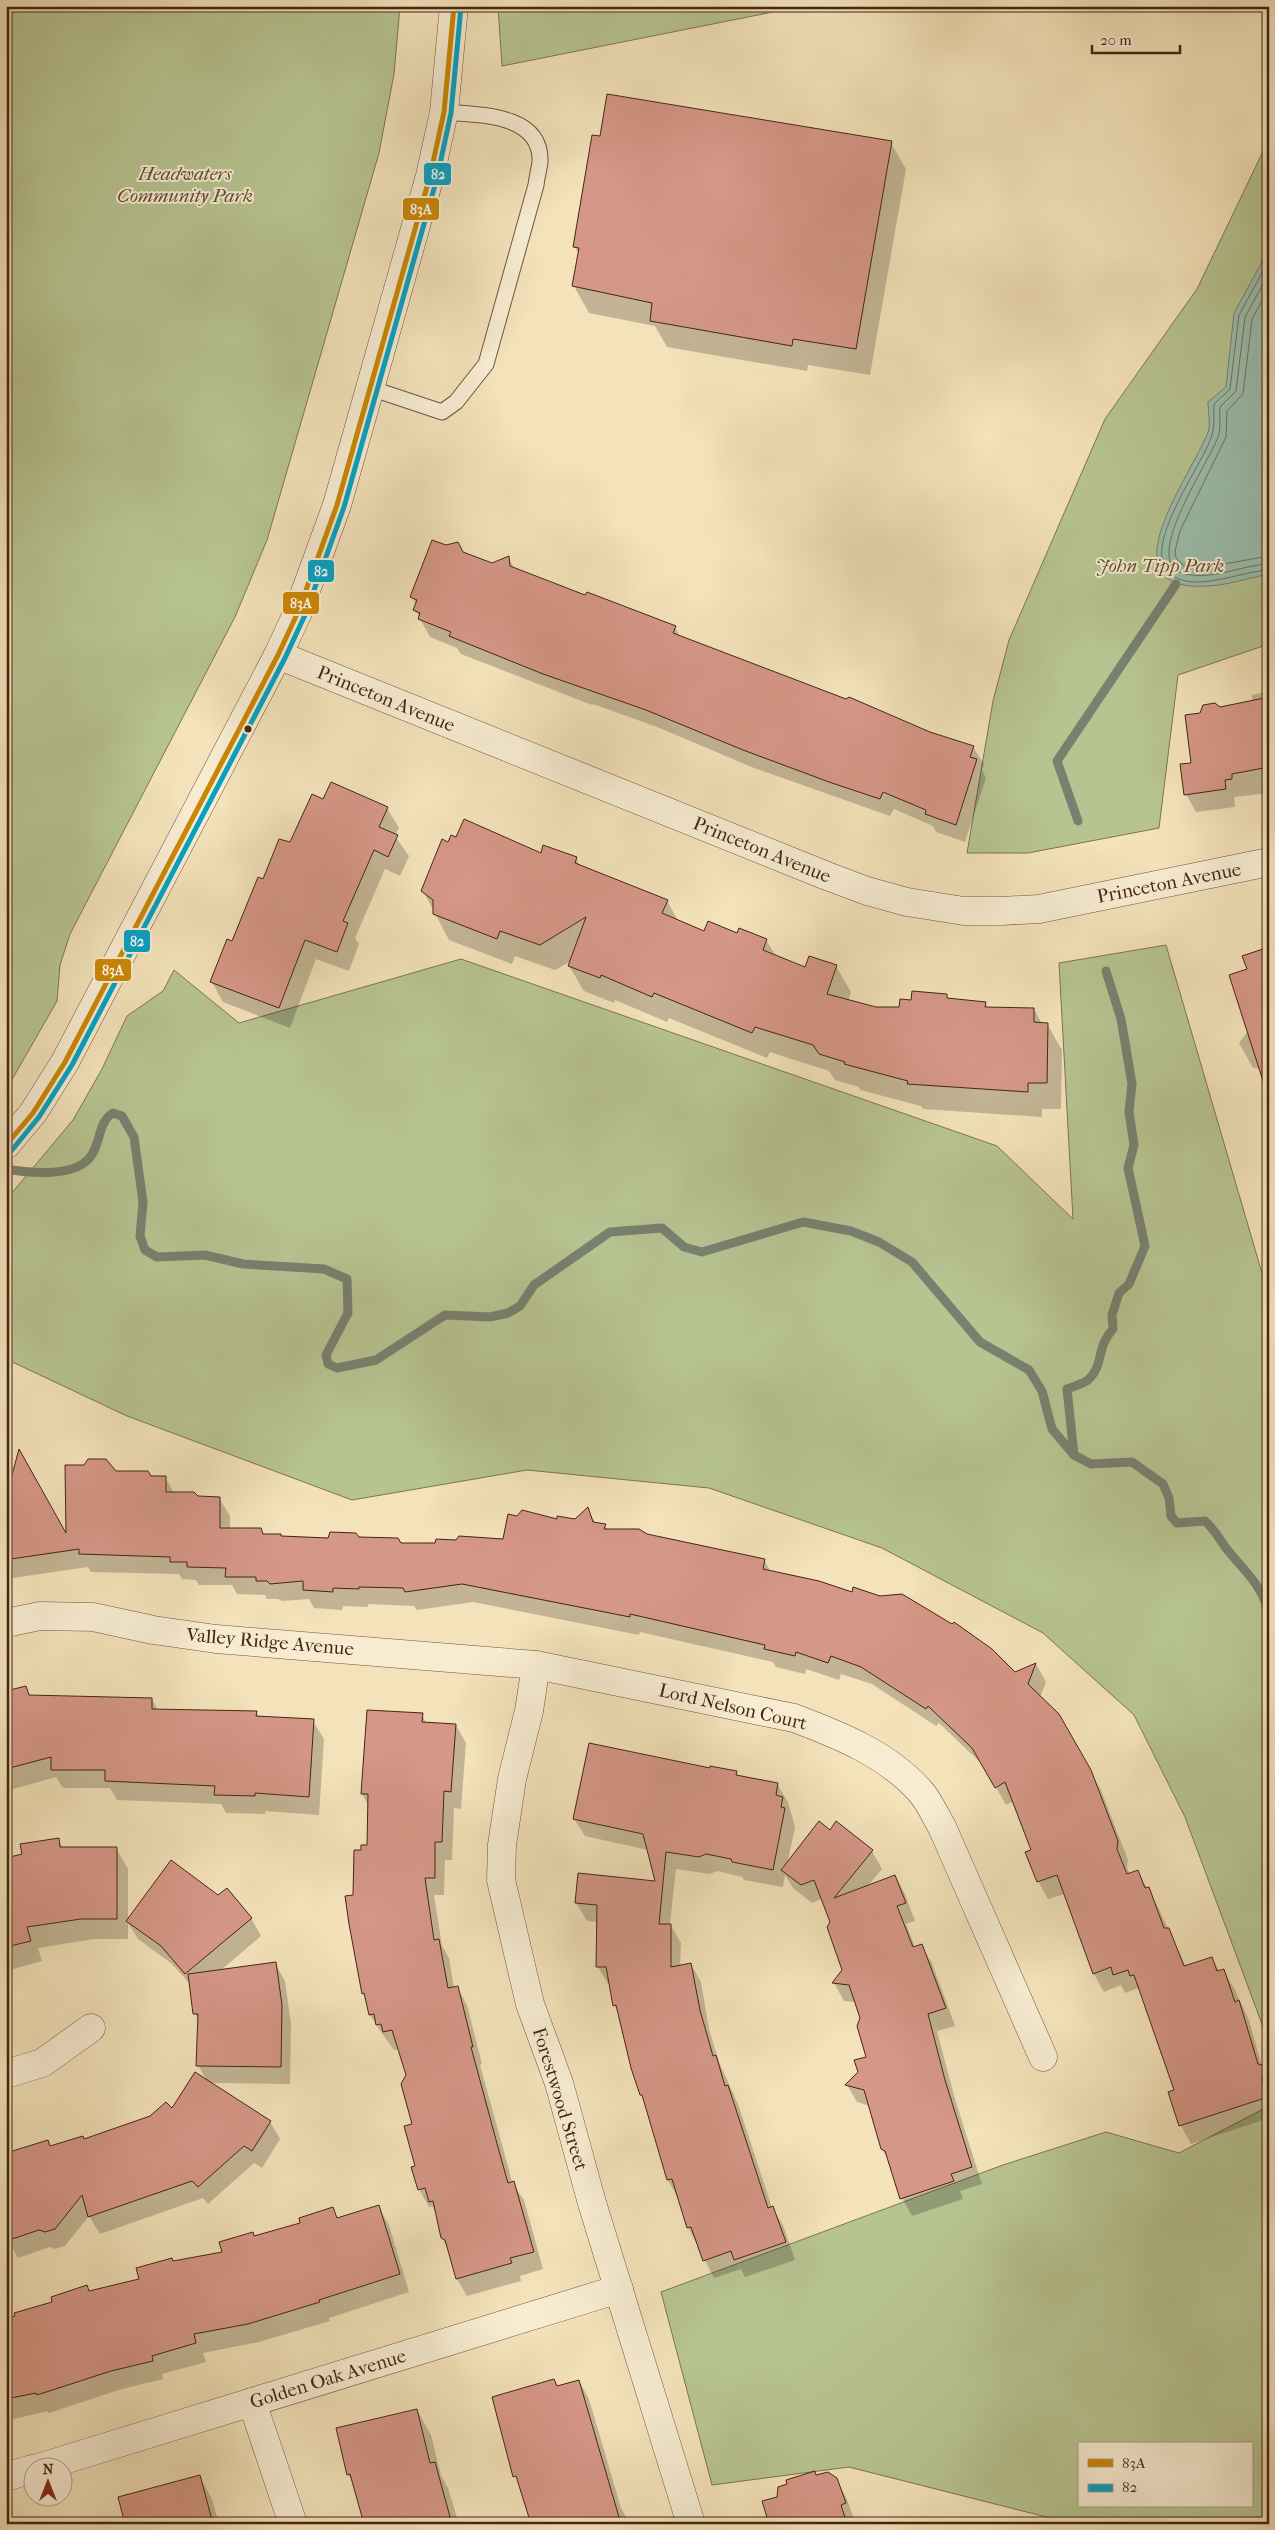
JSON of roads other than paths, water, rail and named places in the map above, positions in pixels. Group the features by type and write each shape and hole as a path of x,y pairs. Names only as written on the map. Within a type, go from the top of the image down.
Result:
{"street":[{"path":"6,1145 33,1113 65,1062 278,655 298,612 337,505 430,176 444,112 454,6"},
{"name":"Princeton Avenue","path":"278,655 827,876 866,891 908,902 964,911 1038,909 1269,862"},
{"name":"Valley Ridge Avenue","path":"6,1623 40,1616 93,1617 153,1630 216,1639 536,1665"},
{"name":"Lord Nelson Court","path":"536,1665 794,1718 834,1732 869,1751 895,1769 920,1791 942,1827 1043,2057"},
{"name":"Forestwood Street","path":"536,1665 512,1779 502,1845 501,1880 530,2004 559,2083 592,2203 691,2524"},
{"path":"6,2074 42,2063 91,2028"},
{"name":"Golden Oak Avenue","path":"70,2458 619,2289"},
{"path":"252,2402 292,2524"},
{"path":"6,2477 22,2472"}],"lane":[{"path":"370,388 442,412 466,390 486,364 536,185 540,160 537,143 525,128 503,119 444,112"}],"water":[{"path":"1269,249 1269,574 1208,586 1177,583 1161,571 1157,552 1162,528 1173,501 1208,432 1208,402 1226,387 1234,313"}],"waterway":[{"path":"1078,821 1057,761 1176,584"},
{"path":"1074,1455 1067,1389 1084,1382 1094,1374 1104,1342 1113,1329 1112,1315 1119,1293 1129,1284 1145,1246 1128,1168 1134,1145 1129,1112 1132,1084 1121,1019 1106,971"},
{"path":"6,1169 27,1172 51,1172 75,1168 91,1156 97,1145 102,1127 108,1117 113,1113 122,1116 134,1137 143,1202 140,1236 145,1250 157,1257 205,1255 243,1264 324,1269 347,1279 348,1313 326,1355 328,1364 337,1368 376,1360 445,1315 490,1317 508,1313 520,1306 534,1285 610,1232 662,1228 684,1247 702,1252 803,1222 851,1231 879,1242 912,1262 980,1342 1029,1370 1042,1391 1052,1429 1074,1455 1091,1464 1132,1462 1163,1484 1169,1498 1171,1516 1177,1523 1205,1521 1258,1587 1269,1616"}],"park label":[{"name":"Headwaters Community Park","path":"185,185"},
{"name":"John Tipp Park","path":"1160,566"}]}
